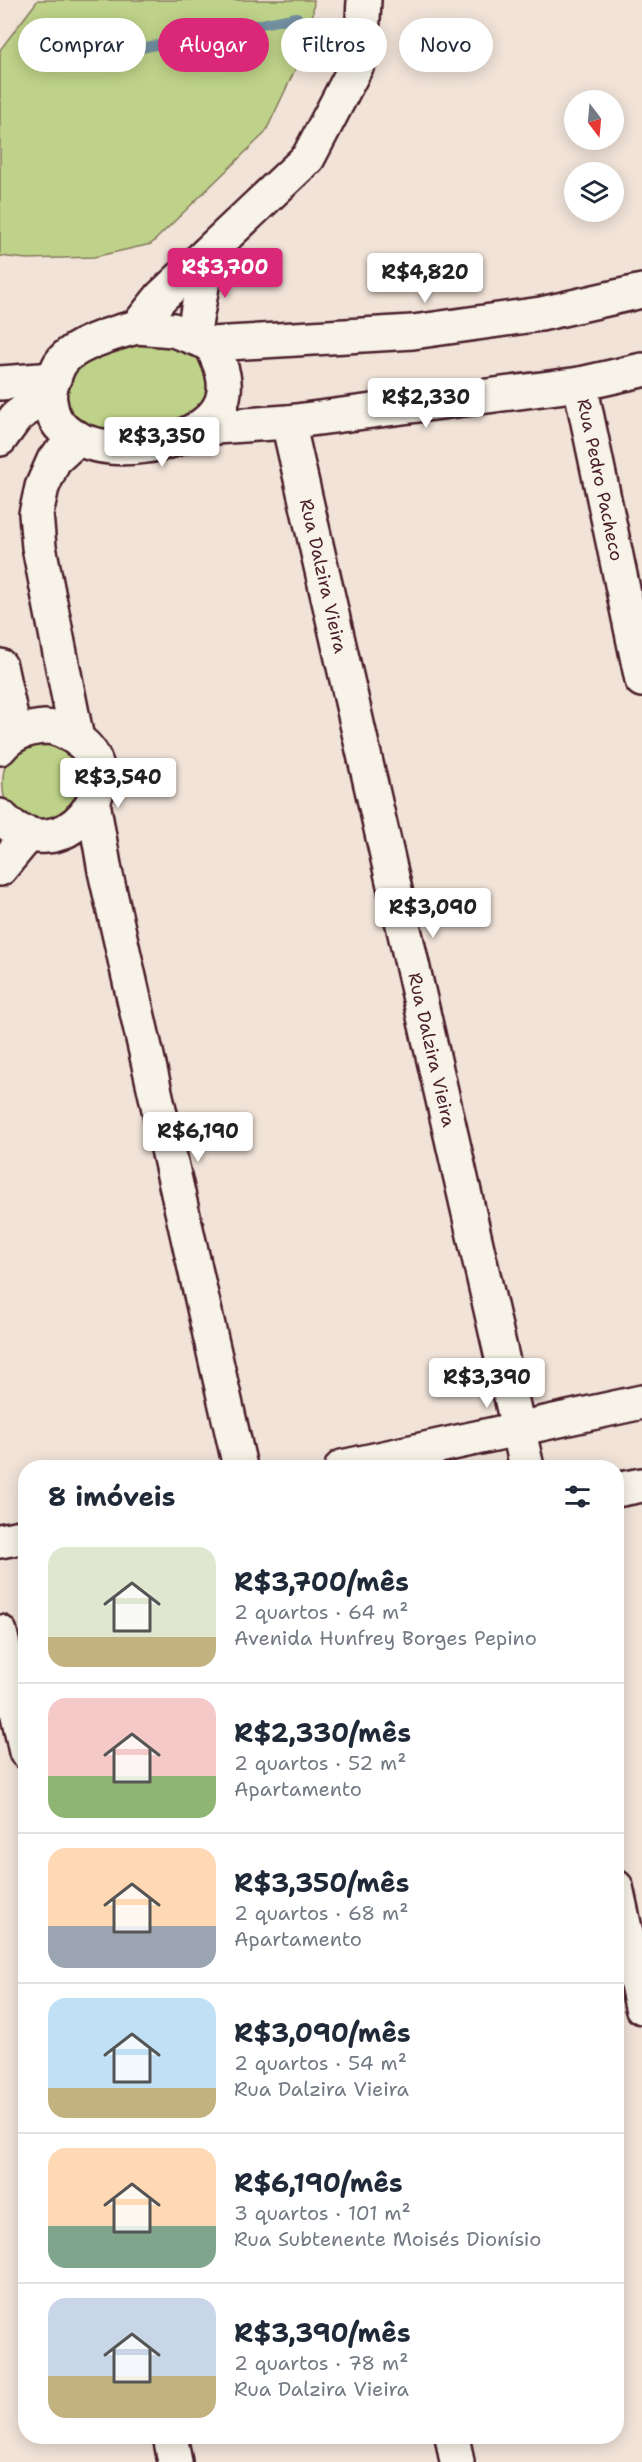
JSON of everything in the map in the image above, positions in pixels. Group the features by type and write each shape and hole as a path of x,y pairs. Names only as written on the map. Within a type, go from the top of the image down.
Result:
{"street":[{"path":"137,327 161,297 308,158 361,57 364,0"},
{"path":"201,428 219,410 225,392 221,367 202,340 208,253"},
{"path":"0,439 16,417 51,387 61,362 82,347 105,336 137,327 173,330 202,340 413,332 541,314 642,291"},
{"path":"51,387 54,416 64,430 85,443 114,447 146,446 201,428 288,422 580,384 642,370"},
{"path":"0,382 51,387"},
{"name":"Rua Pedro Pacheco","path":"580,384 642,680"},
{"name":"Rua Dalzira Vieira","path":"288,422 526,1460"},
{"path":"77,739 39,548 36,513 42,487 54,460 78,438"},
{"path":"0,666 7,741 31,728 50,727 66,732 77,739 90,754 97,770 98,787 85,817 73,828 59,834 44,836 28,834 12,827 0,816"},
{"path":"93,802 105,870 238,1460"},
{"path":"73,828 105,870"},
{"path":"0,869 28,834"},
{"path":"374,1460 642,1402"},
{"path":"624,1488 642,1485"},
{"path":"0,1541 18,1538"},
{"path":"18,1625 0,1630 18,1714"},
{"path":"624,1924 642,2007"},
{"path":"172,2444 175,2462"},
{"path":"454,2444 458,2462"}],"green space":[{"path":"38,0 314,0 312,18 281,18 281,72 294,72 265,133 151,244 94,257 27,259 0,256 0,50 18,26 18,72 146,72 146,18 24,18"},
{"path":"171,341 201,355 211,392 204,404 186,421 162,429 113,435 73,422 62,390 73,366 135,342"},
{"path":"41,740 68,749 84,772 75,811 33,824 9,808 4,795 3,779 9,756 23,746"}],"waterway":[{"path":"146,47 297,17"}]}
